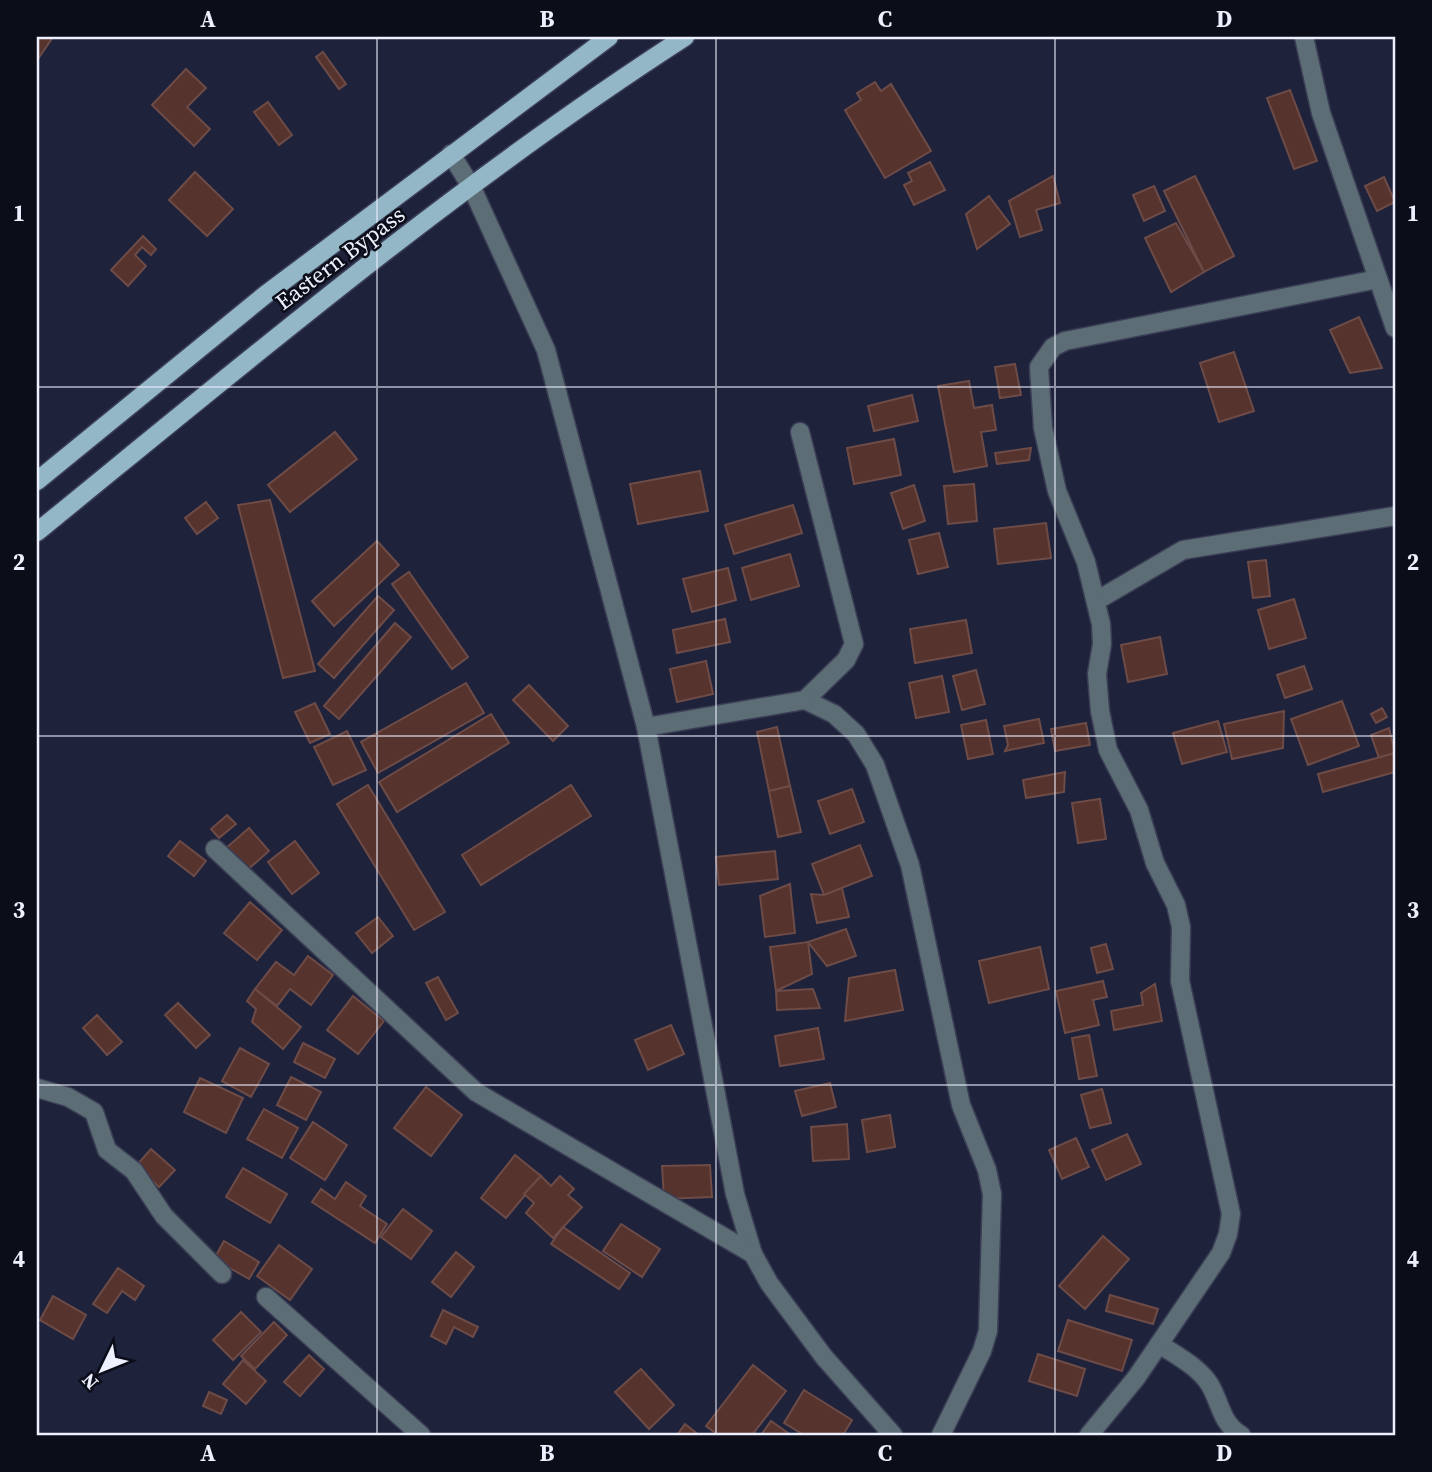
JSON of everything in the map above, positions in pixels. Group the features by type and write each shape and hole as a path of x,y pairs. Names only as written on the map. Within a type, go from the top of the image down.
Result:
{"main road":[{"name":"Eastern Bypass","path":"37,481 265,295 609,37"},
{"name":"Eastern Bypass","path":"37,532 290,327 613,83 685,37"}],"street":[{"path":"1304,37 1321,113 1395,328"},
{"path":"451,154 472,188 546,350 646,727 735,1194 753,1254 769,1283 824,1357 893,1435"},
{"path":"1089,1435 1136,1378 1221,1253 1231,1214 1180,981 1181,928 1176,905 1155,863 1139,810 1120,778 1105,737 1097,674 1102,644 1096,601 1086,562 1057,491 1042,428 1039,367 1043,357 1065,341 1378,279"},
{"path":"646,727 805,700 846,660 854,644 800,432"},
{"path":"1096,601 1183,550 1205,544 1395,516"},
{"path":"805,700 834,714 856,734 875,765 910,865 961,1105 986,1170 992,1194 988,1331 982,1351 941,1435"},
{"path":"215,849 476,1092 753,1254"},
{"path":"37,1088 68,1097 94,1112 107,1150 134,1171 164,1216 222,1274"},
{"path":"266,1297 421,1435"},
{"path":"1159,1344 1200,1372 1211,1386 1224,1420 1241,1435"}],"building":[{"path":"37,37 53,37 38,59 37,58"},
{"path":"323,52 346,84 339,89 316,57"},
{"path":"186,69 206,88 187,107 210,129 194,146 152,105"},
{"path":"875,82 881,91 891,84 931,151 885,178 845,110 861,100 857,93"},
{"path":"1290,90 1317,161 1294,169 1267,98"},
{"path":"268,102 292,135 279,145 254,112"},
{"path":"930,162 945,190 914,205 904,185 912,181 908,173"},
{"path":"195,172 233,209 207,236 169,200"},
{"path":"1053,176 1060,203 1036,210 1042,230 1020,237 1009,201"},
{"path":"1195,176 1234,256 1204,272 1164,191"},
{"path":"1384,177 1395,202 1377,211 1365,186"},
{"path":"1154,186 1165,211 1144,221 1133,195"},
{"path":"989,196 1010,224 977,249 966,214"},
{"path":"1176,223 1204,272 1171,292 1145,238"},
{"path":"143,236 156,249 151,255 142,247 135,255 146,266 128,286 111,270"},
{"path":"1359,317 1382,368 1350,373 1330,330"},
{"path":"1234,352 1254,411 1219,422 1200,363"},
{"path":"1015,364 1021,395 1000,398 995,367"},
{"path":"969,381 974,408 992,405 996,430 981,432 987,466 954,472 938,386"},
{"path":"912,395 918,421 874,431 868,406"},
{"path":"335,432 357,459 290,512 268,485"},
{"path":"894,439 901,475 854,484 847,448"},
{"path":"1031,448 1029,460 997,464 995,453"},
{"path":"700,471 708,511 638,524 630,484"},
{"path":"974,484 977,521 948,524 944,486"},
{"path":"914,485 925,521 903,529 891,493"},
{"path":"270,500 315,671 283,678 238,505"},
{"path":"206,502 218,518 197,534 185,518"},
{"path":"793,505 802,533 734,554 725,525"},
{"path":"1046,523 1051,558 998,564 994,529"},
{"path":"939,533 948,567 918,574 909,540"},
{"path":"377,541 399,565 334,626 312,601"},
{"path":"790,554 799,586 751,600 742,568"},
{"path":"1266,560 1270,596 1253,598 1248,562"},
{"path":"728,568 736,600 692,612 683,579"},
{"path":"409,572 468,657 452,669 392,584"},
{"path":"378,596 394,610 334,678 318,664"},
{"path":"1294,599 1306,638 1269,649 1258,610"},
{"path":"725,619 730,642 677,653 673,630"},
{"path":"966,620 972,653 915,663 910,629"},
{"path":"395,623 411,637 339,719 324,706"},
{"path":"1160,637 1167,674 1128,682 1121,645"},
{"path":"706,661 713,694 677,702 670,669"},
{"path":"1304,666 1312,689 1285,698 1277,675"},
{"path":"976,670 985,704 962,710 953,676"},
{"path":"942,676 949,712 916,718 909,683"},
{"path":"466,683 484,713 378,773 361,742"},
{"path":"529,685 568,726 553,741 513,700"},
{"path":"1342,701 1359,746 1308,765 1291,719"},
{"path":"315,703 330,734 310,743 295,712"},
{"path":"1382,708 1387,717 1376,723 1371,714"},
{"path":"1284,711 1283,748 1232,759 1224,724"},
{"path":"491,714 509,743 397,812 379,782"},
{"path":"1039,719 1044,743 1005,751 1008,745 1004,726"},
{"path":"986,720 993,754 968,759 961,725"},
{"path":"1218,721 1227,752 1182,764 1173,733"},
{"path":"1086,723 1090,745 1055,751 1051,729"},
{"path":"777,727 790,786 769,791 757,732"},
{"path":"1389,728 1395,753 1379,758 1371,735"},
{"path":"347,731 366,770 333,785 314,747"},
{"path":"1395,753 1395,772 1323,792 1318,774"},
{"path":"1065,772 1064,792 1026,798 1023,780"},
{"path":"368,785 445,912 414,930 337,804"},
{"path":"571,785 591,816 481,885 462,855"},
{"path":"790,786 801,832 778,837 769,791"},
{"path":"852,789 864,822 830,834 818,801"},
{"path":"1100,799 1106,839 1078,843 1072,803"},
{"path":"227,815 236,824 219,838 211,829"},
{"path":"249,828 269,851 245,872 225,849"},
{"path":"180,841 206,861 194,876 168,856"},
{"path":"295,841 319,873 292,894 268,862"},
{"path":"860,845 872,876 824,895 812,864"},
{"path":"775,851 778,879 719,885 716,857"},
{"path":"790,884 795,933 765,937 760,896"},
{"path":"842,888 849,917 817,923 811,894 824,895"},
{"path":"250,902 282,930 257,960 224,933"},
{"path":"378,917 393,936 372,953 356,933"},
{"path":"846,929 856,956 827,966 808,942"},
{"path":"808,942 812,974 776,991 770,947"},
{"path":"1106,944 1113,969 1097,973 1091,948"},
{"path":"1040,947 1049,989 989,1003 979,961"},
{"path":"308,956 333,975 311,1005 290,989 277,1006 255,989 276,962 294,975"},
{"path":"895,970 903,1010 845,1021 849,978"},
{"path":"438,977 458,1013 446,1020 426,983"},
{"path":"1103,981 1107,997 1093,1000 1099,1025 1065,1033 1056,991"},
{"path":"1155,984 1162,1021 1114,1030 1111,1011 1143,1005 1141,993"},
{"path":"255,989 301,1027 283,1049 252,1022 256,1009 247,1001"},
{"path":"813,989 820,1008 777,1010 776,991"},
{"path":"353,996 384,1021 358,1054 327,1030"},
{"path":"178,1003 210,1035 196,1048 165,1015"},
{"path":"97,1015 122,1042 107,1055 83,1028"},
{"path":"671,1025 684,1054 648,1070 635,1040"},
{"path":"818,1028 824,1059 780,1066 775,1036"},
{"path":"1089,1035 1097,1076 1079,1079 1072,1038"},
{"path":"303,1043 335,1059 325,1078 294,1062"},
{"path":"240,1048 269,1064 251,1097 222,1081"},
{"path":"291,1077 321,1092 306,1120 277,1105"},
{"path":"200,1078 243,1098 226,1133 184,1112"},
{"path":"830,1083 836,1107 802,1116 795,1091"},
{"path":"426,1087 462,1115 431,1156 394,1128"},
{"path":"1102,1089 1111,1123 1090,1128 1081,1095"},
{"path":"264,1109 298,1128 282,1158 247,1139"},
{"path":"890,1115 895,1147 867,1152 862,1120"},
{"path":"313,1122 347,1145 325,1180 290,1158"},
{"path":"847,1124 849,1159 813,1161 811,1127"},
{"path":"1127,1134 1141,1164 1106,1180 1092,1150"},
{"path":"1076,1138 1089,1167 1062,1179 1049,1150"},
{"path":"151,1149 175,1170 159,1187 136,1166"},
{"path":"515,1155 541,1176 506,1218 481,1198"},
{"path":"710,1165 712,1197 664,1199 662,1166"},
{"path":"243,1168 287,1194 270,1223 226,1197"},
{"path":"541,1176 551,1186 560,1176 574,1189 568,1195 582,1207 553,1238 526,1213 534,1203 524,1194"},
{"path":"346,1182 366,1196 360,1206 387,1224 375,1243 312,1202 321,1189 335,1199"},
{"path":"403,1209 432,1231 411,1259 381,1237"},
{"path":"621,1224 660,1249 642,1277 603,1251"},
{"path":"563,1227 630,1273 619,1289 551,1244"},
{"path":"1103,1236 1129,1259 1085,1309 1059,1286"},
{"path":"224,1241 259,1262 249,1279 214,1259"},
{"path":"279,1245 312,1269 290,1300 257,1276"},
{"path":"456,1252 474,1267 451,1297 432,1282"},
{"path":"118,1268 144,1286 135,1300 122,1291 107,1313 93,1304"},
{"path":"1110,1295 1158,1309 1153,1324 1106,1311"},
{"path":"53,1296 86,1315 73,1339 40,1320"},
{"path":"443,1310 478,1327 473,1337 454,1327 446,1344 431,1336"},
{"path":"241,1312 261,1332 233,1360 213,1340"},
{"path":"1068,1320 1132,1340 1122,1371 1058,1351"},
{"path":"274,1322 287,1335 255,1369 241,1356"},
{"path":"1038,1354 1085,1369 1077,1396 1029,1381"},
{"path":"309,1355 324,1369 300,1396 284,1382"},
{"path":"243,1360 266,1381 246,1404 223,1384"},
{"path":"753,1365 786,1391 752,1435 718,1435 706,1426"},
{"path":"641,1369 674,1405 649,1429 615,1392"},
{"path":"804,1390 852,1420 843,1435 804,1435 784,1423"},
{"path":"209,1392 227,1400 221,1414 203,1406"},
{"path":"771,1421 791,1435 761,1435"},
{"path":"685,1424 699,1435 677,1435"}]}
